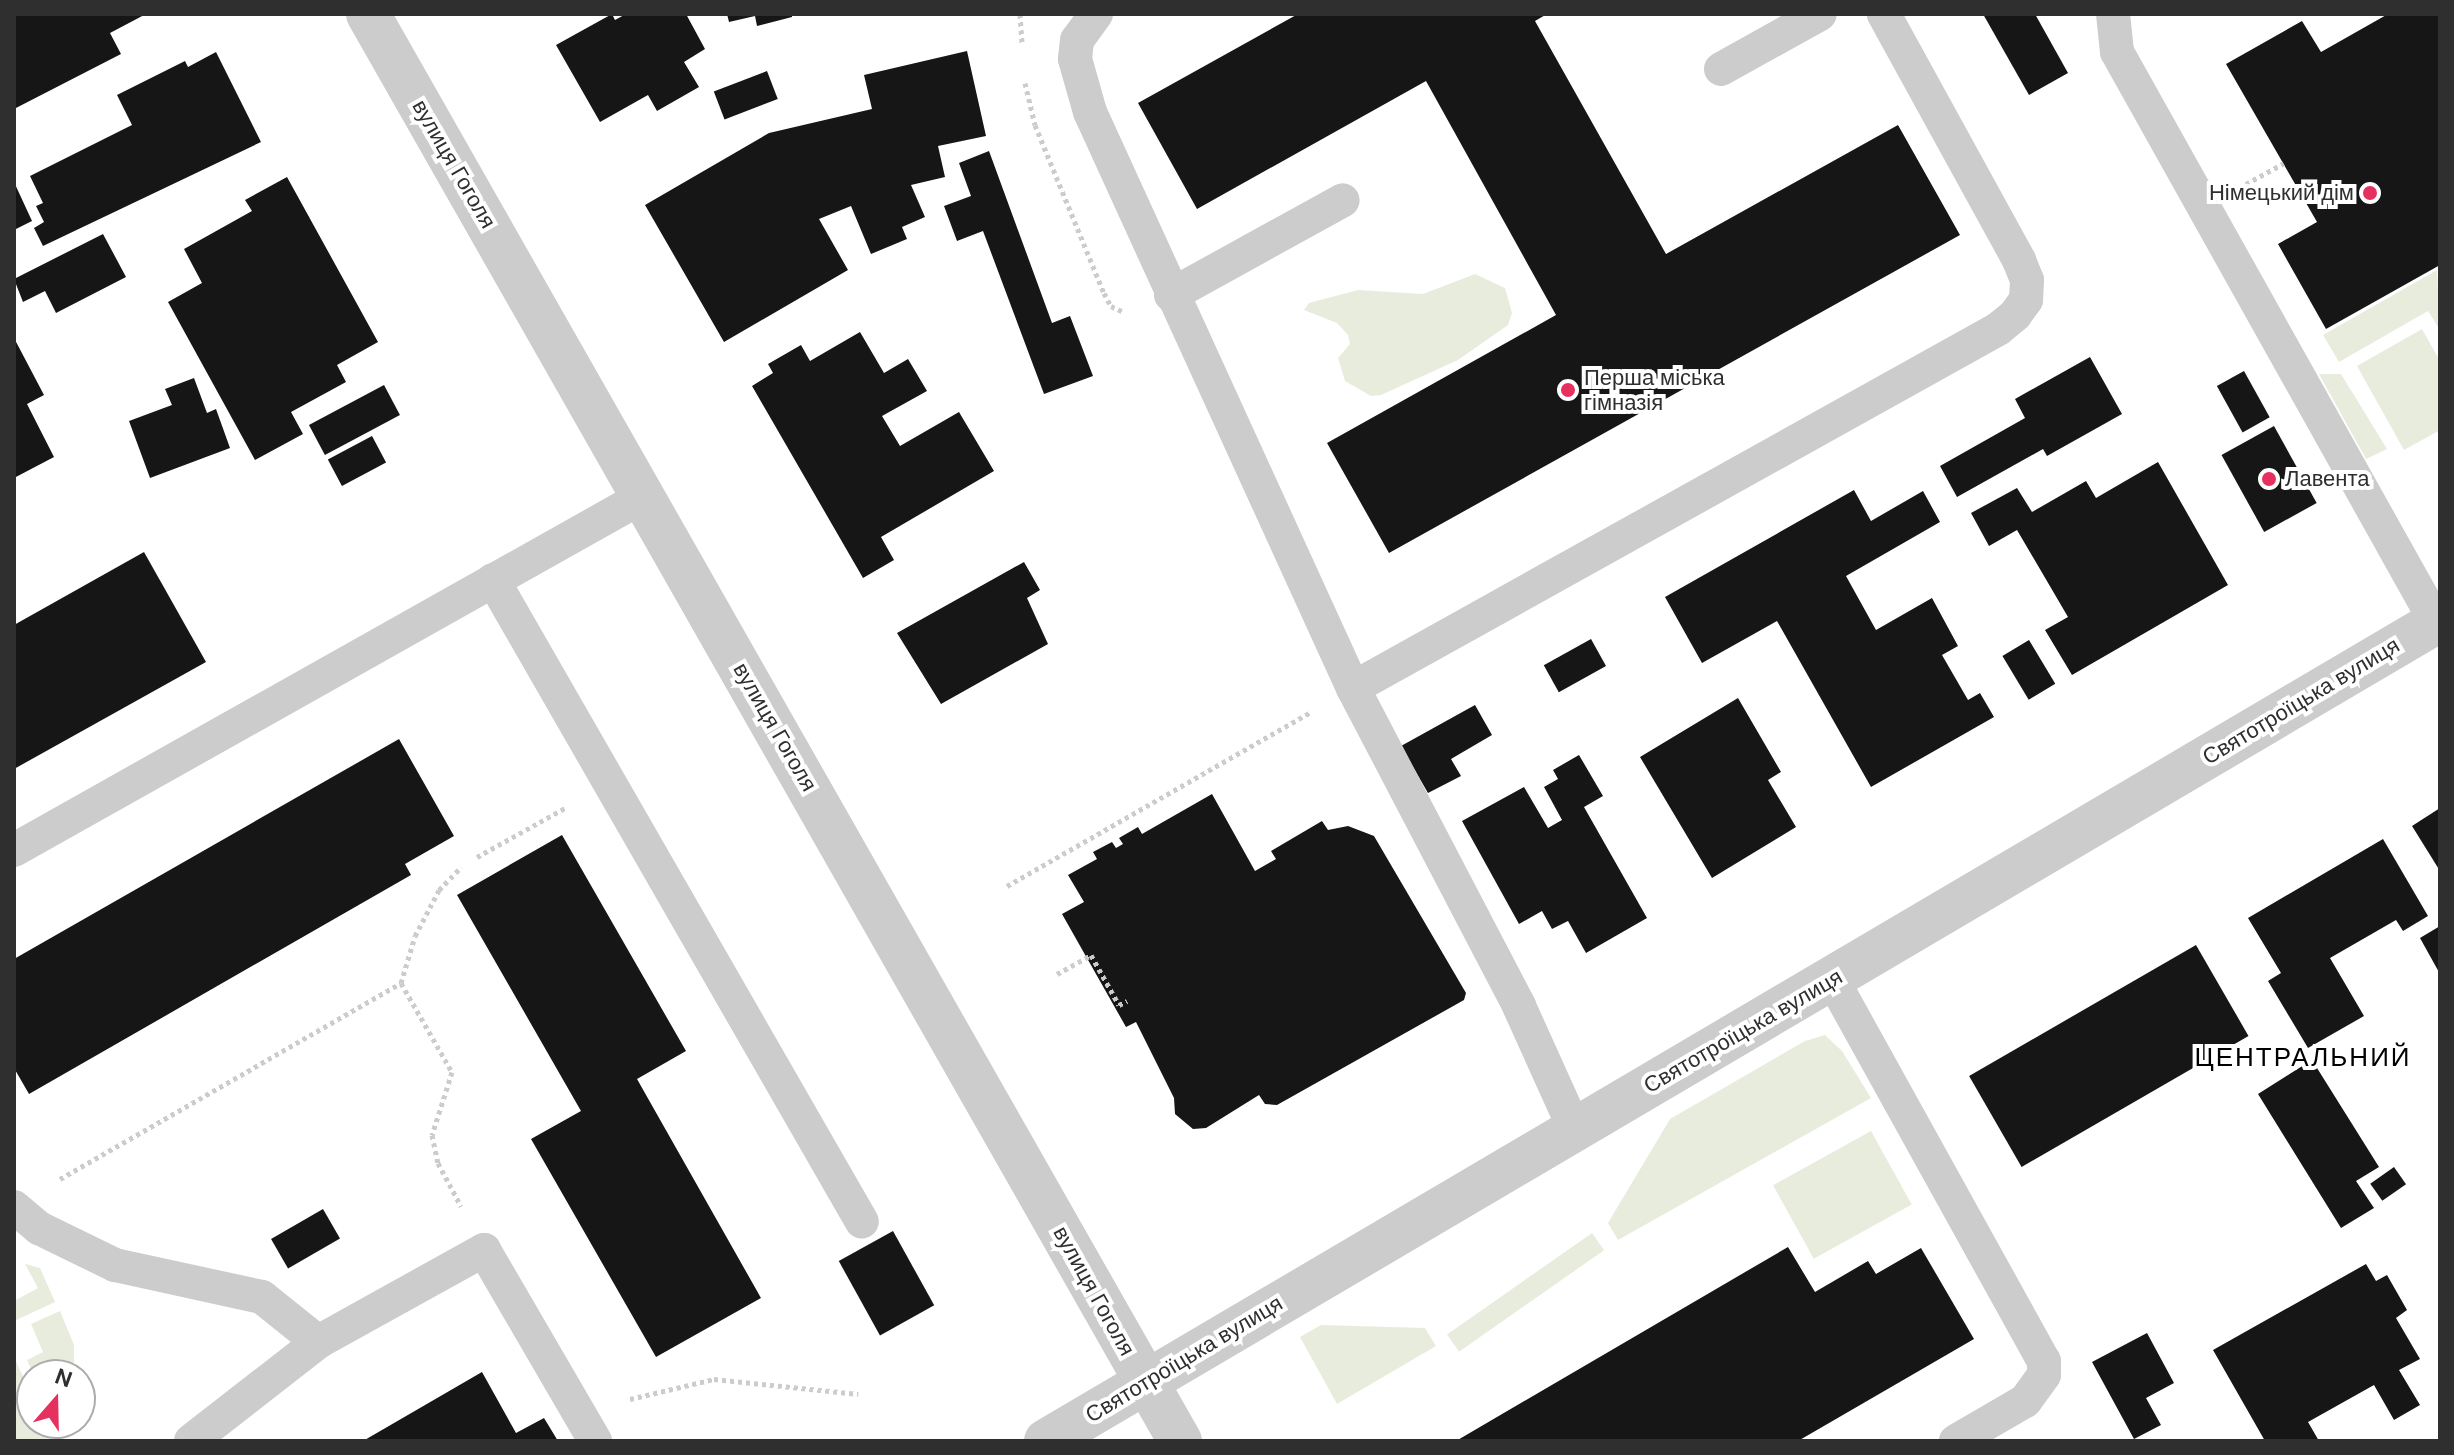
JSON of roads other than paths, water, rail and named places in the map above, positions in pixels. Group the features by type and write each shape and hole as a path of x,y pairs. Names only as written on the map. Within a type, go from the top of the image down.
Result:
{"street":[{"name":"вулиця Гоголя","path":"368,14 1180,1441"},
{"name":"Святотроїцька вулиця","path":"1046,1441 2438,621"}],"lane":[{"path":"1096,14 1077,40 1078,83 1171,295 1353,688 1519,1006 1575,1130"},
{"path":"1721,69 1820,14"},
{"path":"1353,688 1998,329 2015,315 2026,300 2027,280 2019,260 1884,14"},
{"path":"2113,14 2117,52 2438,621"},
{"path":"1171,295 1343,200"},
{"path":"14,850 644,496"},
{"path":"493,580 862,1222"},
{"path":"1832,979 2044,1361 2044,1375 2025,1401 1956,1441"},
{"path":"14,1207 39,1228 115,1265 262,1297 318,1342"},
{"path":"191,1441 318,1342 484,1250 595,1441"}],"place":[{"name":"Німецький дім","path":"2370,193"},
{"name":"Перша міська гімназія","path":"1568,390"},
{"name":"Лавента","path":"2269,479"}],"district":[{"name":"ЦЕНТРАЛЬНИЙ","path":"2303,1058"}]}
